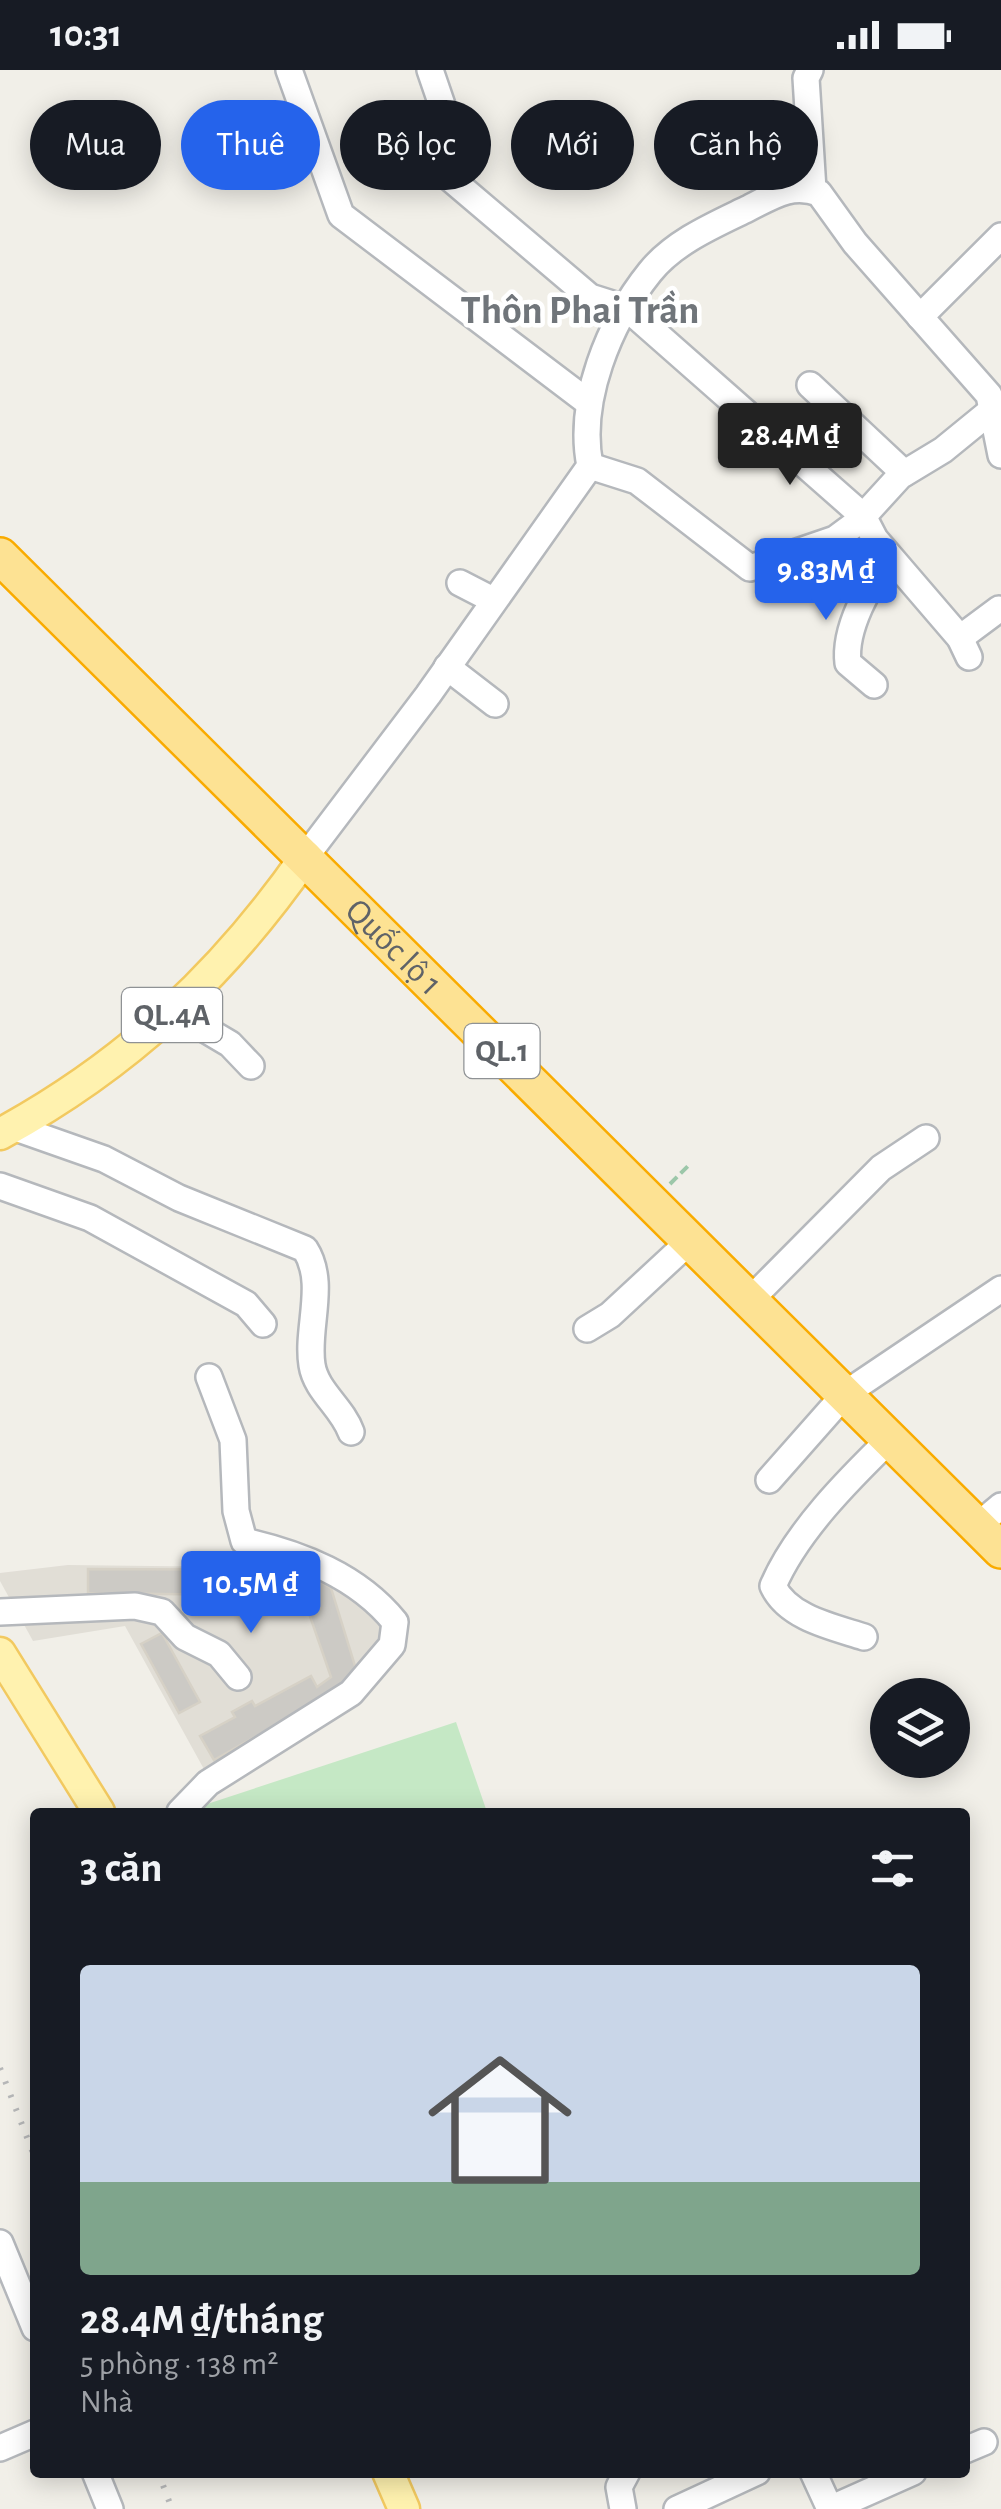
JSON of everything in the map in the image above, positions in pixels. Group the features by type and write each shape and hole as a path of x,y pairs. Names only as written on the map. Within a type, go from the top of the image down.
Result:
{"highway":[{"name":"Quốc lộ 1","path":"0,556 890,1439 993,1527"}],"main road":[{"name":"QL.4A","path":"6,1131 45,1109 176,1012 259,923 306,856"},
{"path":"0,1652 97,1808"},
{"path":"391,2478 404,2509"}],"street":[{"path":"289,70 341,214 589,403"},
{"path":"430,70 442,106 433,160 438,168 590,297 628,309 863,516 892,560 965,647 999,609"},
{"path":"807,100 806,78 810,70"},
{"path":"306,856 590,466 584,437 589,403 609,342 651,270 696,234 786,190"},
{"path":"813,190 829,200 855,243 994,402 1001,455"},
{"path":"920,317 1001,236"},
{"path":"810,385 904,473"},
{"path":"590,466 637,481 750,568 835,539 904,473 943,450 994,402"},
{"path":"874,685 848,663 847,654 854,624 872,584 892,560"},
{"path":"460,582 493,600"},
{"path":"447,667 496,704"},
{"path":"176,1012 230,1044 251,1066"},
{"path":"6,1131 104,1159 179,1198 305,1250 312,1260 314,1282 312,1370 351,1432"},
{"path":"751,1299 881,1168 926,1138"},
{"path":"0,1186 90,1218 246,1304 263,1324"},
{"path":"588,1328 610,1316 691,1240"},
{"path":"769,1480 845,1394 1001,1289"},
{"path":"184,1808 208,1782 351,1694 392,1645 394,1622 379,1599 317,1564 244,1541 236,1511 233,1440 209,1377"},
{"path":"864,1637 814,1620 779,1599 773,1586 783,1563 861,1467 890,1439"},
{"path":"0,1612 135,1606 162,1612 185,1638 220,1654 238,1677"},
{"path":"0,2243 30,2316"},
{"path":"0,2448 30,2435"},
{"path":"97,2478 110,2509"},
{"path":"623,2509 619,2487 624,2478"},
{"path":"682,2508 744,2478"},
{"path":"816,2478 830,2509 899,2478"}],"path":[{"path":"652,1201 691,1163"}],"shaded area":[{"path":"68,1565 310,1568 378,1614 383,1632 341,1693 205,1771 125,1626 33,1641 0,1581 0,1573"}],"green space":[{"path":"456,1722 486,1808 198,1808"}],"building":[{"path":"88,1569 301,1570 331,1588 359,1679 214,1760 200,1736 235,1717 232,1712 252,1701 255,1706 311,1676 317,1687 331,1677 303,1596 88,1593"},
{"path":"162,1633 200,1702 179,1713 141,1644"}],"railway":[{"path":"0,2068 30,2145"},
{"path":"160,2478 172,2509"}],"district":[{"name":"Thôn Phai Trần","path":"580,311"}]}
